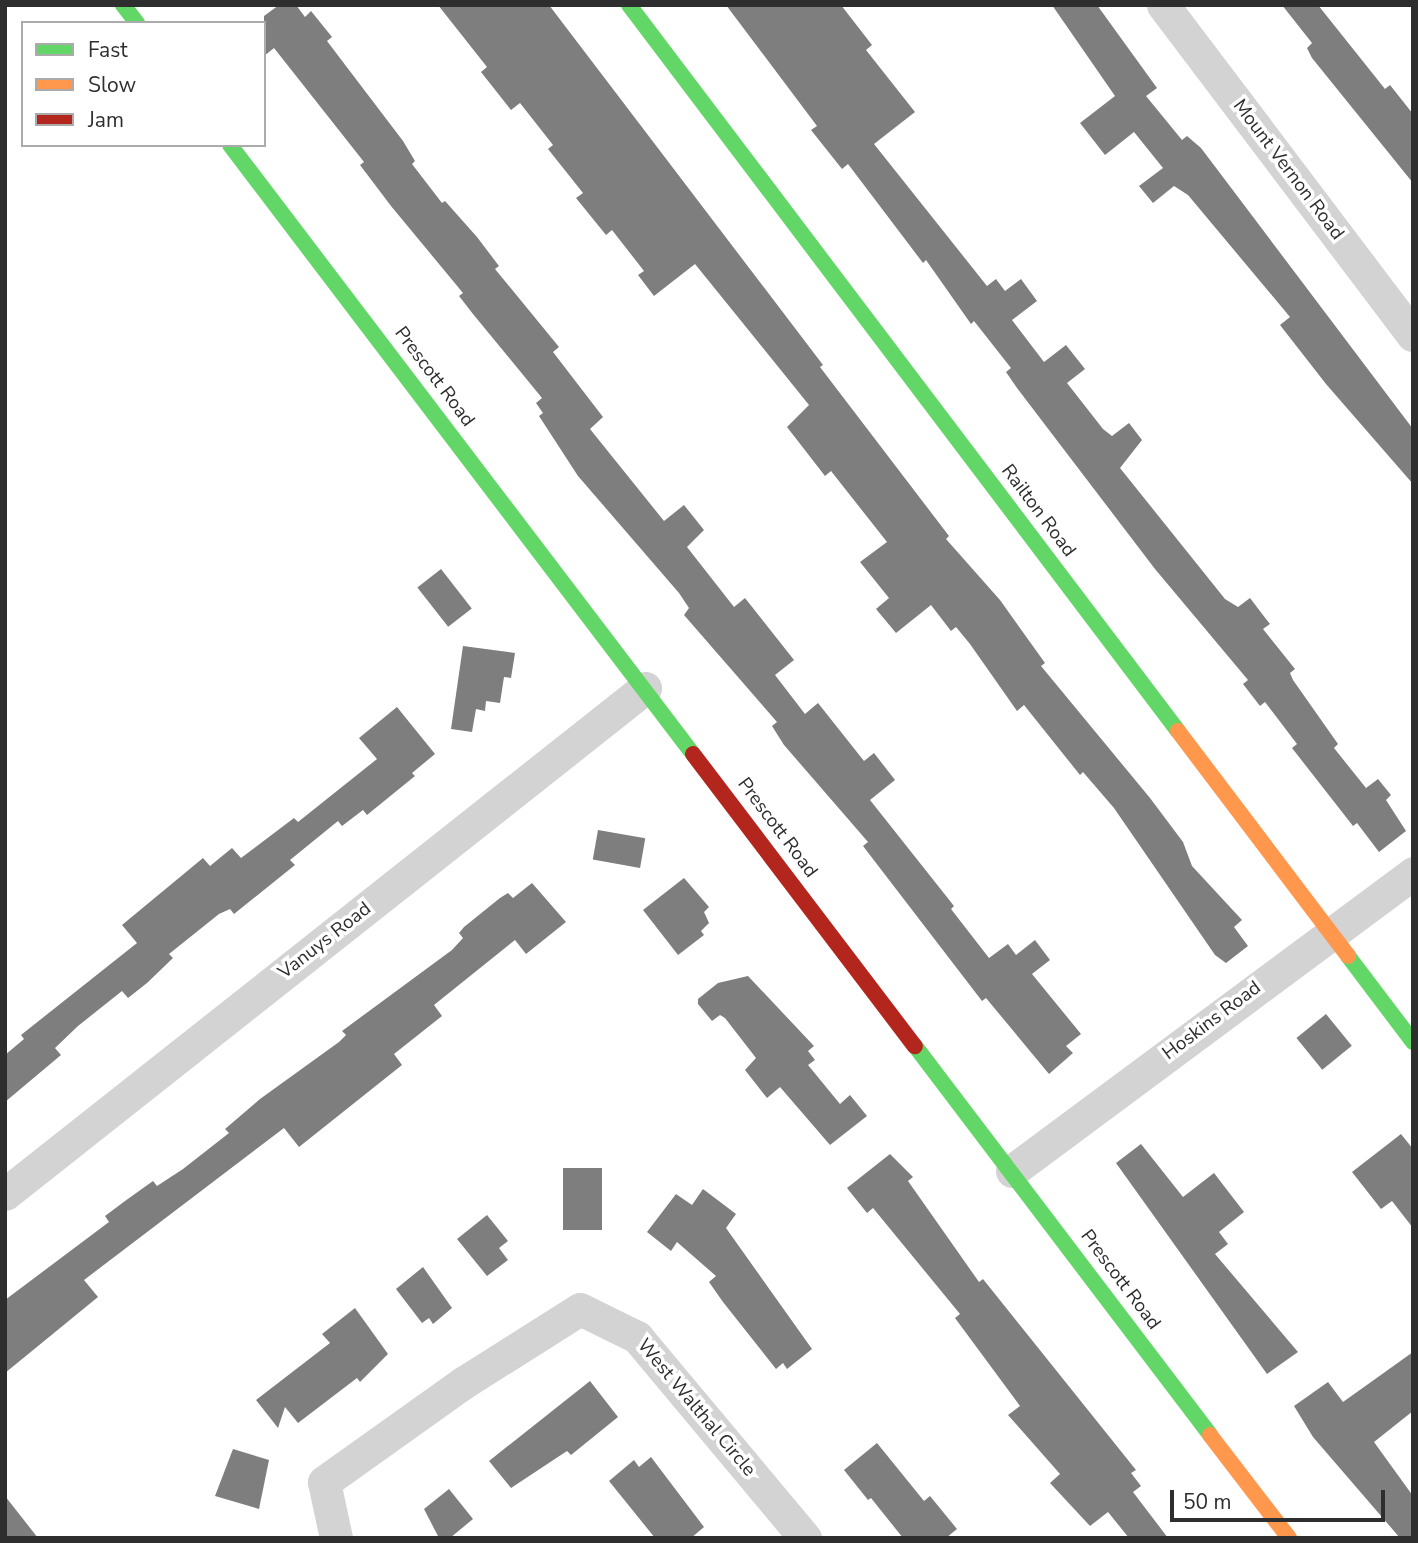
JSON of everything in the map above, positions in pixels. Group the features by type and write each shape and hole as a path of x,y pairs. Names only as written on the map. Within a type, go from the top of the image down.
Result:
{"main road":[{"path":"123,5 135,21"},
{"name":"Railton Road","path":"629,5 1413,1042"},
{"name":"Prescott Road","path":"232,147 1289,1538"}],"street":[{"name":"Mount Vernon Road","path":"1163,5 1413,335"},
{"name":"Vanuys Road","path":"5,1194 645,688"},
{"name":"Hoskins Road","path":"1012,1171 1413,873"},
{"name":"West Walthal Circle","path":"336,1538 324,1482 463,1383 580,1309 638,1337 805,1538"}],"building":[{"path":"279,5 296,5 305,17 311,11 332,37 327,41 403,141 415,161 412,164 442,203 445,201 477,237 499,266 495,269 559,347 553,352 603,417 590,429 664,521 684,505 704,530 687,547 734,607 745,598 794,660 775,675 805,714 818,703 864,761 874,753 895,780 870,800 954,906 951,909 989,958 1008,944 1016,955 1035,940 1050,960 1032,974 1081,1034 1066,1046 1073,1053 1049,1074 986,998 982,1001 863,846 868,842 784,745 772,726 777,722 684,615 689,608 679,593 578,476 539,416 543,413 536,403 542,398 459,296 463,293 391,206 360,165 364,162 274,48 266,54 264,16"},
{"path":"438,5 549,5 823,365 820,367 949,536 946,539 1000,600 1045,663 1041,666 1183,842 1192,866 1242,920 1234,927 1248,946 1226,963 1215,955 1114,808 1083,772 1080,775 1024,705 1017,711 956,627 951,631 931,605 896,633 876,609 889,598 860,562 887,542 831,471 825,476 787,427 809,405 695,264 654,296 638,275 644,271 612,230 606,235 576,198 583,193 548,149 553,145 520,103 511,110 481,72 487,67"},
{"path":"726,5 841,5 872,45 866,50 915,112 874,144 987,286 996,279 1005,291 1021,279 1037,301 1012,320 1044,362 1066,345 1085,369 1067,383 1103,429 1112,436 1129,423 1142,440 1120,468 1225,599 1238,607 1250,598 1270,624 1263,629 1295,669 1290,673 1293,680 1338,744 1334,748 1366,788 1378,779 1391,795 1386,800 1406,831 1379,852 1357,823 1353,826 1292,748 1297,744 1265,702 1260,706 1243,684 1248,680 1155,569 1017,388 1006,372 1011,368 974,321 971,324 926,260 923,263 848,164 842,169 811,130 817,126"},
{"path":"1052,5 1097,5 1157,88 1146,96 1182,140 1187,136 1201,148 1413,429 1413,484 1326,384 1280,325 1290,317 1188,195 1174,186 1153,203 1139,186 1163,168 1134,132 1105,155 1080,123 1115,96"},
{"path":"1282,5 1318,5 1385,89 1390,85 1413,114 1413,183 1312,58 1307,48 1312,43"},
{"path":"441,569 472,608 448,627 417,587"},
{"path":"463,646 515,653 511,678 504,677 500,703 486,701 485,711 476,709 472,732 451,729"},
{"path":"397,707 435,754 412,773 415,776 367,815 363,810 342,826 338,821 290,860 295,865 234,914 230,909 219,914 169,954 173,958 128,998 122,991 78,1026 55,1048 61,1055 5,1102 5,1055 24,1039 21,1035 137,943 122,925 203,858 210,866 232,848 241,858 294,818 298,822 377,759 359,738"},
{"path":"598,830 645,838 640,868 593,860"},
{"path":"684,878 709,907 704,912 709,923 701,931 704,935 678,955 643,910"},
{"path":"532,883 566,922 526,954 515,940 434,1005 442,1016 394,1054 402,1065 299,1147 284,1128 84,1280 98,1297 5,1373 5,1300 109,1222 105,1216 125,1201 153,1181 157,1186 183,1169 229,1133 225,1129 260,1099 339,1042 346,1035 342,1031 452,950 463,938 459,933 464,927 500,898 508,893 513,898"},
{"path":"748,976 814,1046 808,1051 815,1060 808,1065 840,1104 850,1095 867,1116 830,1145 780,1087 767,1098 745,1070 756,1058 725,1018 720,1015 712,1021 698,1004 698,999 718,983"},
{"path":"1326,1014 1352,1046 1322,1070 1296,1038"},
{"path":"1401,1134 1413,1149 1413,1228 1392,1201 1381,1209 1352,1172"},
{"path":"1141,1144 1183,1197 1214,1173 1244,1212 1219,1232 1228,1244 1215,1254 1298,1352 1267,1374 1116,1163"},
{"path":"890,1154 913,1177 908,1181 979,1282 983,1279 1136,1470 1131,1473 1141,1486 1133,1492 1168,1538 1129,1538 1108,1512 1090,1526 1050,1483 1060,1474 1008,1415 1020,1406 955,1318 960,1314 873,1208 867,1213 847,1188"},
{"path":"563,1168 602,1168 602,1230 563,1230"},
{"path":"703,1189 736,1214 726,1228 812,1349 787,1369 783,1363 776,1369 723,1302 709,1282 716,1276 677,1242 671,1251 647,1232 676,1194 692,1205"},
{"path":"487,1215 508,1241 499,1248 508,1260 487,1276 457,1239"},
{"path":"423,1267 452,1308 433,1324 429,1318 422,1323 396,1289"},
{"path":"355,1308 388,1354 360,1382 357,1378 298,1423 285,1407 278,1428 256,1400 330,1343 322,1334"},
{"path":"1413,1352 1413,1411 1374,1442 1413,1496 1413,1538 1400,1538 1313,1437 1294,1406 1328,1382 1343,1402"},
{"path":"590,1381 618,1417 571,1455 567,1451 511,1488 489,1461"},
{"path":"877,1443 924,1501 930,1496 957,1529 946,1538 903,1538 844,1470"},
{"path":"233,1449 269,1460 259,1509 215,1496"},
{"path":"651,1457 704,1527 691,1538 655,1538 609,1481 634,1460 639,1467"},
{"path":"449,1489 473,1519 450,1538 439,1538 424,1509"},
{"path":"5,1496 38,1538 5,1538"}],"traffic: fast":[{"path":"123,5 135,21"},
{"path":"629,5 1178,731"},
{"path":"232,147 693,754"},
{"path":"1348,956 1413,1042"},
{"path":"915,1046 1210,1435"}],"traffic: slow":[{"path":"1178,731 1348,956"},
{"path":"1210,1435 1289,1538"}],"traffic: jam":[{"path":"693,754 915,1046"}]}
